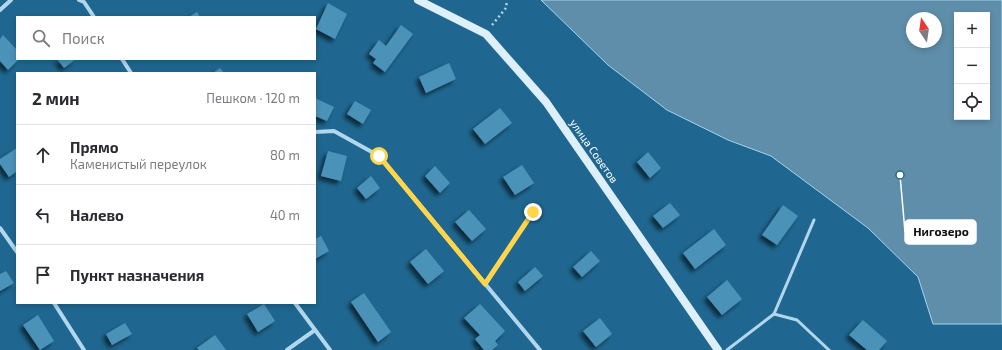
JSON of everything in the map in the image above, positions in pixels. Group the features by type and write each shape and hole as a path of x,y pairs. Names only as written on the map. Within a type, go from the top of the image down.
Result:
{"main road":[{"name":"улица Советов","path":"418,0 486,34 546,102 718,350"}],"street":[{"path":"0,10 10,0"},
{"path":"79,0 84,2 93,16"},
{"path":"123,60 130,72"},
{"path":"316,132 334,132 379,156 540,350"},
{"path":"0,228 16,251"},
{"path":"55,304 84,350"},
{"path":"296,304 330,350"},
{"path":"287,350 315,330"}],"lane":[{"path":"485,284 533,212"},
{"path":"727,350 774,314 814,220"},
{"path":"774,314 797,320 829,350"}],"path":[{"path":"486,34 506,8 507,0"}],"water":[{"path":"541,0 1002,0 1002,324 933,324 918,277 868,228 771,156 728,140 667,110 608,65"}],"building":[{"path":"328,3 347,14 335,39 316,29"},
{"path":"197,12 199,16 191,16"},
{"path":"401,25 413,34 385,72 373,63 376,59 369,54 379,40 386,46"},
{"path":"3,35 16,49 16,60 18,60 8,70 0,61 0,39"},
{"path":"58,60 75,60 64,68"},
{"path":"449,63 456,79 426,93 419,77"},
{"path":"220,68 223,72 214,72"},
{"path":"316,98 334,107 327,121 316,116"},
{"path":"355,101 371,110 363,124 347,114"},
{"path":"500,108 512,123 485,144 473,129"},
{"path":"16,149 16,172 9,177 0,164 0,159"},
{"path":"328,151 347,156 341,181 321,176"},
{"path":"648,152 661,168 650,178 637,162"},
{"path":"522,165 534,183 515,195 503,177"},
{"path":"435,166 450,183 440,193 425,176"},
{"path":"371,176 380,188 366,199 357,188"},
{"path":"670,203 680,215 663,228 653,216"},
{"path":"783,205 798,216 777,245 762,235"},
{"path":"469,210 486,229 472,241 455,222"},
{"path":"714,229 726,245 695,269 683,253"},
{"path":"321,236 329,251 316,258 316,238"},
{"path":"426,249 444,271 428,284 410,262"},
{"path":"591,251 600,261 582,277 573,267"},
{"path":"535,267 543,276 525,291 518,282"},
{"path":"6,271 14,283 0,291 0,274"},
{"path":"727,280 742,299 722,315 707,297"},
{"path":"364,293 391,332 378,342 351,302"},
{"path":"264,304 275,321 258,332 247,314"},
{"path":"480,304 505,331 495,341 498,345 492,350 484,350 475,339 480,335 464,318"},
{"path":"38,315 54,341 40,350 23,325"},
{"path":"600,318 612,334 596,347 583,331"},
{"path":"863,320 887,341 879,350 867,350 849,335"},
{"path":"125,323 132,334 112,345 106,334"},
{"path":"215,335 226,350 199,350 197,348"}],"place":[{"name":"Нигозеро","path":"900,175"}],"route":[{"path":"379,156 485,284 533,212"}]}
